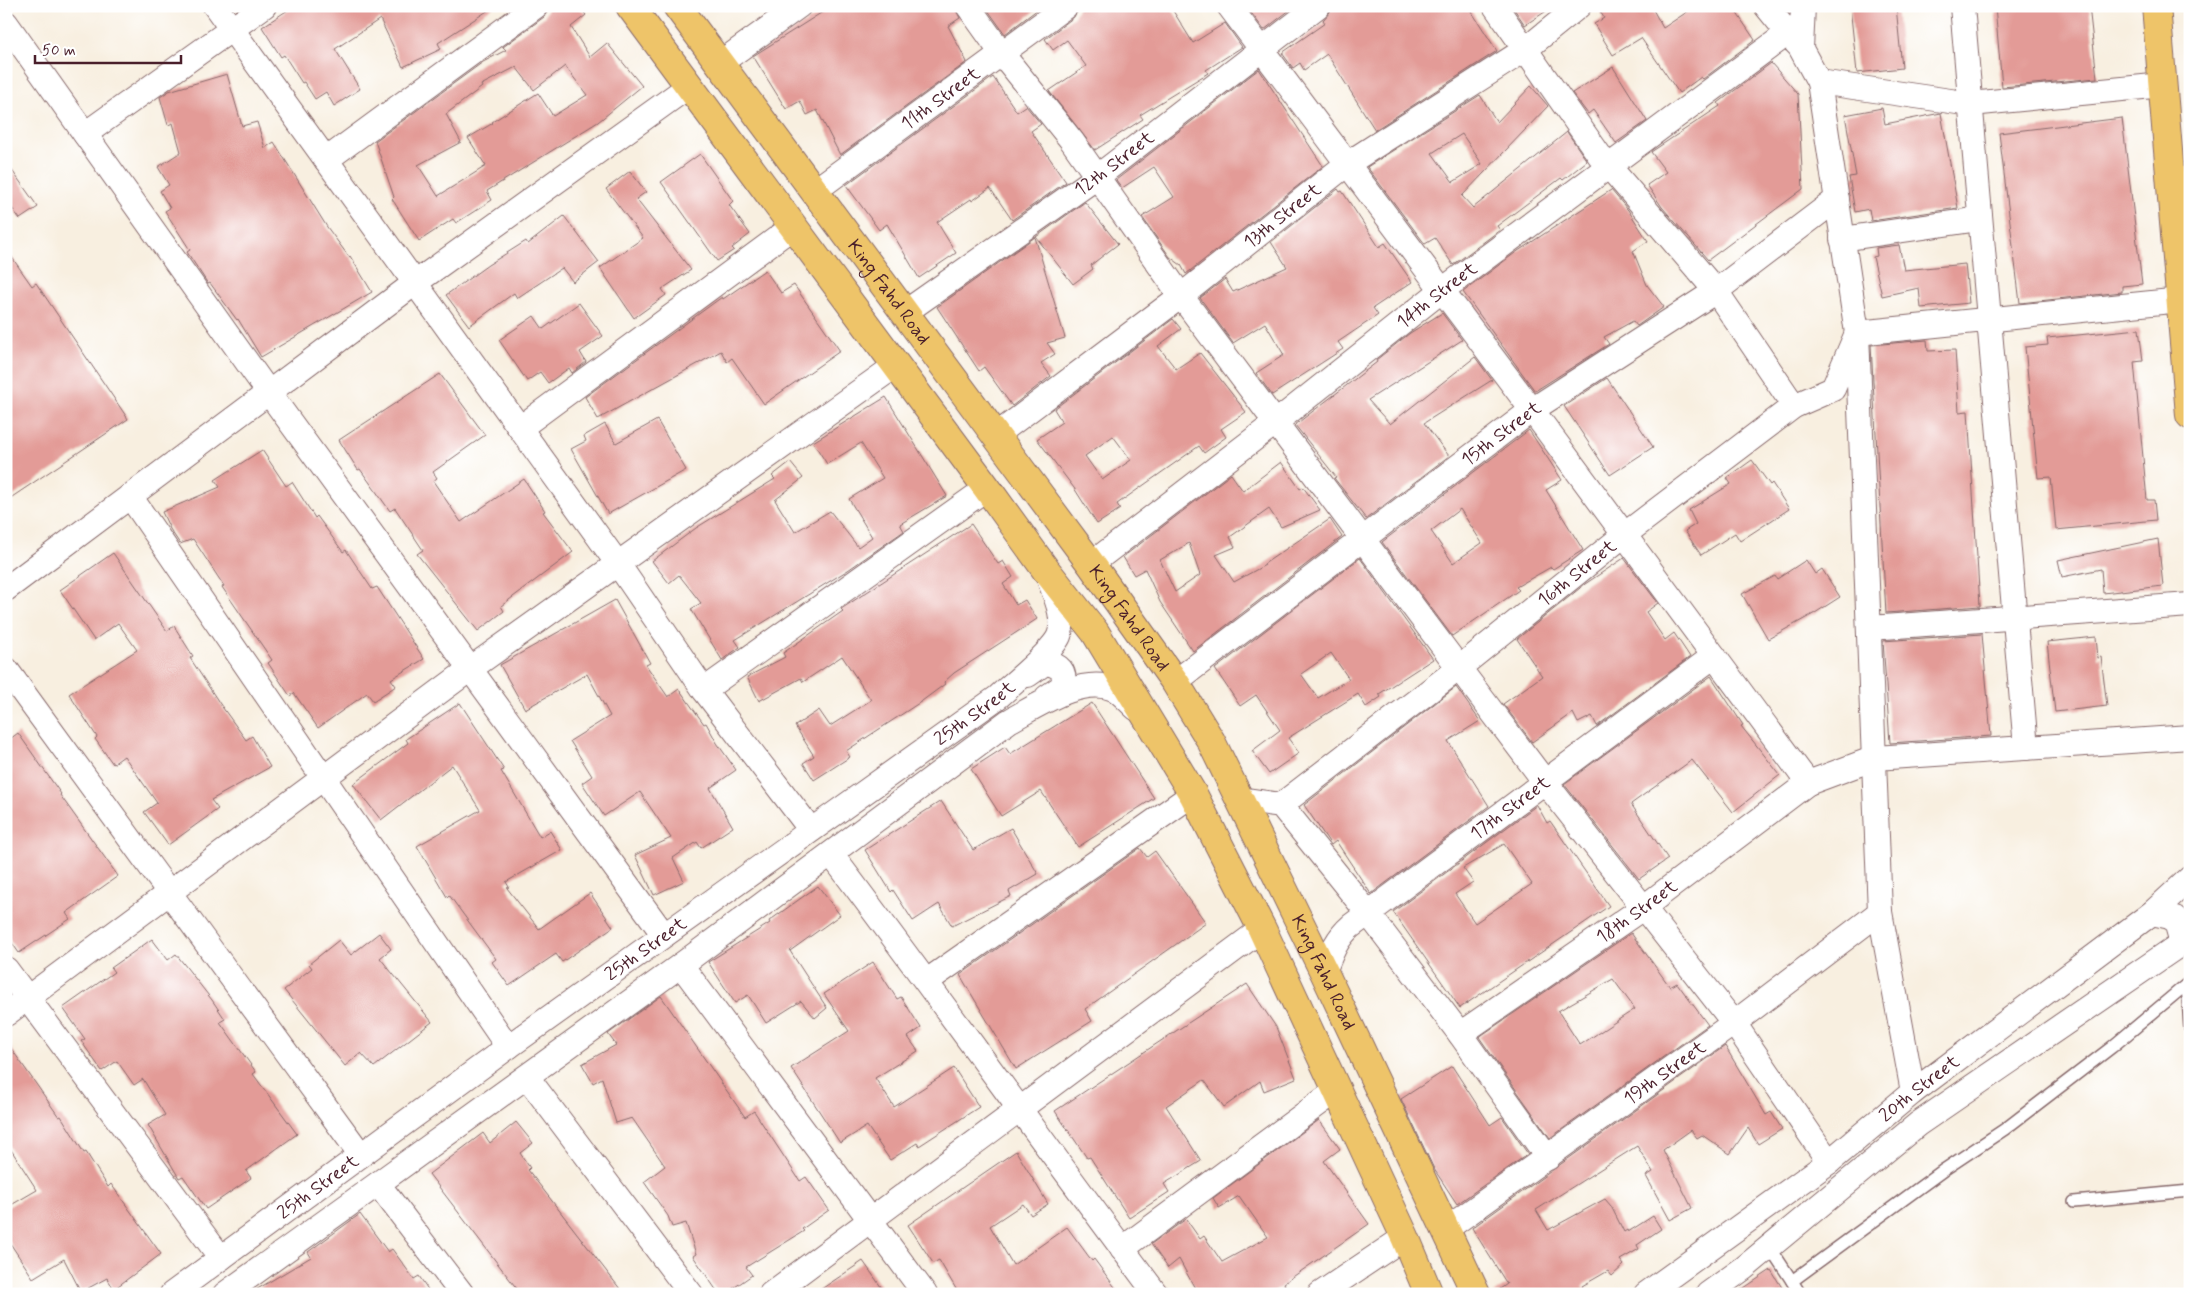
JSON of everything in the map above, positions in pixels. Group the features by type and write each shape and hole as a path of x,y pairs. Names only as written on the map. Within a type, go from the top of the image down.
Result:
{"main road":[{"name":"King Fahd Road","path":"630,6 1046,570 1095,632 1144,716 1193,794 1262,928 1405,1237 1429,1294"},
{"name":"King Fahd Road","path":"676,6 1091,564 1175,682 1211,741 1324,972 1476,1294"},
{"path":"2156,6 2190,415"}],"street":[{"path":"215,6 618,564 704,690 811,830"},
{"path":"85,134 264,6"},
{"path":"326,160 536,6"},
{"path":"719,64 799,6"},
{"path":"968,6 1003,55 1072,141 1181,296 1459,668 1545,782 1734,1023 1829,1162"},
{"name":"11th Street","path":"814,192 1003,55 1066,6"},
{"path":"1229,6 1532,410 1808,783"},
{"name":"12th Street","path":"904,313 1097,177 1318,6"},
{"path":"1495,6 1610,167 1716,291 1794,406"},
{"name":"13th Street","path":"996,436 1181,296 1347,164 1526,49 1579,6"},
{"path":"1766,6 1795,41 1819,82 1858,333 1876,758 1880,912 1913,1092"},
{"path":"1795,41 1802,6"},
{"path":"1962,6 2026,748"},
{"path":"6,23 269,393 664,935"},
{"name":"14th Street","path":"1091,564 1275,423 1442,291 1610,167 1795,41"},
{"path":"1819,82 1971,104 2163,85"},
{"path":"6,588 415,283 689,86"},
{"name":"15th Street","path":"1175,682 1532,410 1716,291 1837,199"},
{"path":"1842,239 1979,219"},
{"path":"520,428 794,226"},
{"path":"1858,333 2181,300"},
{"name":"16th Street","path":"1281,805 1459,668 1624,535 1794,406 1833,389 1858,333"},
{"path":"6,1014 470,669 895,366"},
{"path":"704,690 987,488"},
{"path":"130,496 508,1046"},
{"name":"25th Street","path":"172,1294 508,1046 998,697 1038,661 1058,636 1060,610 1046,570"},
{"path":"1870,628 2190,605"},
{"name":"17th Street","path":"1324,972 1340,936 1368,913 1714,656"},
{"path":"998,697 1016,688 1032,671 1044,663 1054,664 1065,677 1063,686 1009,721"},
{"path":"6,669 361,1155"},
{"name":"25th Street","path":"226,1293 681,965 1009,721 1048,700 1081,687 1099,684 1116,690 1144,716"},
{"name":"18th Street","path":"1460,1034 1644,907 1808,783 1876,758 2190,737"},
{"path":"926,981 1193,794"},
{"path":"1240,800 1281,805 1368,913 1460,1034 1548,1158"},
{"path":"831,854 926,981 1018,1110 1156,1294"},
{"name":"20th Street","path":"1646,1294 1829,1162 1913,1092 2152,914 2190,878"},
{"name":"19th Street","path":"1445,1230 1734,1023 1880,912"},
{"path":"2152,914 2175,918 2186,943"},
{"path":"771,1294 1262,928"},
{"name":"20th Street","path":"1708,1294 1744,1268 1918,1124 2186,943"},
{"path":"681,965 926,1294"},
{"path":"6,969 221,1258"},
{"path":"527,1077 691,1294"},
{"path":"1122,1248 1337,1090"},
{"path":"378,1184 462,1294"},
{"path":"1320,1294 1405,1237"}],"lane":[{"path":"1792,1281 1945,1169 2012,1123 2112,1047 2186,984 2190,1028"},
{"path":"2074,1202 2190,1191"},
{"path":"1769,1246 1800,1294"}],"building":[{"path":"294,6 495,6 438,43 441,49 403,67 380,19 335,49 360,89 334,106 326,92 315,99 284,55 281,57 262,27"},
{"path":"549,6 579,6 586,15 571,27 590,57 607,43 642,86 598,122 487,191 492,200 456,223 453,219 419,241 392,199 394,197 375,141 483,62 506,50 503,47 544,17","holes":["565,66 587,95 553,116 538,93 468,138 486,166 438,196 418,165 461,142 446,114 482,87 481,85 516,67 534,90"]},
{"path":"832,6 954,6 960,18 948,26 967,62 840,155 817,110 807,115 800,101 786,109 753,56"},
{"path":"985,6 1042,6 1005,34"},
{"path":"1079,6 1170,6 1193,43 1225,23 1242,47 1206,70 1208,73 1140,115 1143,119 1095,150 1049,91 1086,66 1067,40 1053,50 1045,39 1074,17"},
{"path":"1246,6 1295,6 1264,30"},
{"path":"1331,6 1468,6 1497,51 1375,130 1327,54 1304,70 1300,63 1293,68 1282,53 1325,23 1323,20 1330,12"},
{"path":"1512,6 1554,6 1525,25"},
{"path":"1597,6 1651,6 1663,28 1696,6 1732,6 1755,40 1703,79 1701,77 1679,93 1641,38 1613,55 1594,24 1604,18"},
{"path":"1850,6 1896,6 1902,68 1857,73"},
{"path":"1995,6 2089,6 2097,78 2002,87"},
{"path":"1771,63 1798,94 1803,189 1708,260 1662,207 1647,185 1666,172 1651,152 1720,106 1718,103"},
{"path":"1613,67 1647,121 1616,143 1593,110 1588,114 1572,93"},
{"path":"1259,69 1323,166 1186,274 1181,265 1170,257 1142,217 1174,197 1154,167 1122,188 1116,180"},
{"path":"227,74 242,126 257,122 265,148 274,142 327,227 350,256 372,292 261,357 238,319 210,283 208,284 187,252 190,250 165,211 170,208 160,191 169,185 158,167 181,152 173,123 168,125 160,97 169,91"},
{"path":"993,77 1017,112 1026,106 1041,124 1031,131 1066,182 1012,220 990,188 972,201 971,199 937,222 956,253 919,278 887,224 879,230 846,185"},
{"path":"1531,86 1548,106 1462,196 1473,208 1567,132 1587,161 1497,226 1500,230 1453,265 1435,238 1425,244 1367,167 1480,95 1497,122","holes":["1462,134 1482,164 1453,182 1432,153"]},
{"path":"1882,108 1885,124 1941,113 1958,208 1871,221 1869,209 1855,212 1849,177 1856,176 1845,115"},
{"path":"2122,118 2142,284 2122,286 2122,292 2020,303 1999,133"},
{"path":"700,154 733,201 729,205 750,234 732,248 734,250 717,261 661,182"},
{"path":"6,162 38,207 20,219 6,200"},
{"path":"630,171 646,192 636,199 691,270 662,289 666,295 634,318 600,268 643,238 606,189"},
{"path":"1338,189 1340,192 1342,191 1379,247 1385,243 1412,282 1373,308 1378,315 1338,342 1343,349 1272,395 1256,373 1284,355 1265,323 1233,343 1200,298 1225,279 1233,292 1287,267 1271,242"},
{"path":"1611,190 1628,210 1648,241 1633,251 1647,285 1664,307 1637,326 1633,321 1604,337 1609,344 1535,391 1463,292 1515,253"},
{"path":"1085,202 1118,244 1091,265 1093,269 1073,284 1036,237"},
{"path":"564,216 599,262 573,282 562,268 517,298 514,293 469,326 446,295 526,241 528,244"},
{"path":"1035,237 1065,338 1047,343 1055,354 1041,363 1051,376 1012,406 984,367 979,371 937,307"},
{"path":"1899,245 1904,270 1965,264 1969,303 1921,308 1919,288 1882,296 1873,257 1877,256 1876,248"},
{"path":"6,249 32,286 36,283 128,419 6,501"},
{"path":"765,270 781,293 794,285 840,351 764,404 732,358 727,362 721,351 598,419 585,397 722,297 723,299"},
{"path":"579,303 603,336 580,352 586,362 572,373 569,368 548,383 540,372 527,381 499,340 534,316 543,329"},
{"path":"1442,313 1462,340 1368,400 1390,424 1475,357 1492,380 1424,423 1449,456 1366,519 1295,425 1377,362 1376,360 1410,333"},
{"path":"1173,319 1181,329 1158,346 1176,369 1200,353 1246,412 1221,429 1226,437 1204,453 1199,446 1117,504 1120,509 1097,524 1074,488 1037,439 1062,422 1054,409","holes":["1113,436 1131,460 1102,480 1085,456"]},
{"path":"2139,329 2143,361 2134,362 2147,500 2154,500 2156,520 2056,530 2051,477 2038,478 2025,347 2048,345 2047,338"},
{"path":"1927,340 1928,351 1955,350 1959,412 1968,411 1980,606 1886,613 1871,345"},
{"path":"440,374 485,435 433,472 437,478 433,481 461,522 524,479 545,511 543,512 573,552 501,606 504,611 478,631 417,554 423,550 395,508 390,511 360,469 358,470 339,440"},
{"path":"1607,378 1653,447 1610,475 1564,406"},
{"path":"886,397 947,496 900,524 904,531 848,570 735,640 740,647 722,660 691,609 701,603 679,575 669,583 652,561 696,528 775,479 772,476 790,462 803,478 775,500 795,532 830,511 858,547 872,537 849,499 883,478 861,443 827,464 813,442"},
{"path":"657,420 686,470 608,514 571,449 586,441 584,436 605,424 616,443"},
{"path":"1529,430 1562,480 1546,490 1583,550 1553,569 1551,567 1516,587 1519,590 1452,636 1382,542","holes":["1460,509 1482,543 1453,563 1431,531"]},
{"path":"262,450 286,486 292,482 315,518 317,516 343,552 346,550 372,589 377,587 424,659 391,679 396,686 373,701 367,693 318,728 294,693 290,696 268,663 272,660 222,587 224,586 193,539 180,544 162,512 220,487 215,480"},
{"path":"1752,460 1770,485 1772,483 1789,509 1740,541 1735,533 1701,555 1685,531 1696,524 1689,510 1731,484 1727,478"},
{"path":"1281,462 1300,489 1303,487 1320,510 1281,527 1269,509 1230,537 1235,547 1216,555 1234,582 1265,565 1330,519 1342,537 1193,651 1160,602 1145,569 1134,575 1123,557 1231,474 1243,491","holes":["1189,543 1200,575 1175,592 1160,560"]},
{"path":"971,524 998,564 1003,561 1013,577 1003,584 1016,605 1025,600 1037,619 954,673 944,682 945,684 922,701 846,751 850,757 814,780 803,763 814,756 795,726 819,710 830,726 871,700 842,656 803,682 801,678 759,701 747,677 785,657 783,653 843,611 841,609"},
{"path":"2158,539 2163,586 2103,593 2101,569 2062,577 2058,560"},
{"path":"113,553 167,631 174,626 193,656 190,658 220,704 246,740 252,736 270,767 211,800 218,809 168,845 144,812 157,803 124,756 113,764 95,739 97,737 69,694 137,650 118,623 94,640 60,590"},
{"path":"1360,558 1433,659 1379,694 1381,697 1366,707 1358,694 1288,738 1299,753 1269,774 1252,751 1280,730 1256,695 1240,706 1215,669","holes":["1331,653 1349,679 1318,698 1301,674"]},
{"path":"1624,558 1658,603 1646,612 1665,640 1674,633 1690,657 1597,726 1592,716 1578,723 1573,713 1532,742 1503,704 1542,676 1517,639 1585,584"},
{"path":"1806,560 1815,574 1822,569 1840,597 1768,639 1742,594 1775,576 1777,579"},
{"path":"615,600 650,663 646,665 668,697 679,689 704,724 706,723 736,770 710,788 733,827 701,848 697,842 673,858 684,881 654,895 635,855 671,838 640,792 604,816 582,783 592,776 570,741 610,716 587,674 525,709 500,665"},
{"path":"1982,634 1991,736 1890,743 1883,641"},
{"path":"2096,637 2098,658 2101,657 2107,706 2055,712 2047,642"},
{"path":"1711,676 1743,725 1741,726 1780,775 1733,812 1692,760 1631,804 1668,859 1639,879 1564,784"},
{"path":"1456,687 1480,721 1448,741 1489,806 1371,894 1336,841 1331,845 1304,805"},
{"path":"460,703 504,770 501,771 540,837 550,831 562,850 506,882 509,887 507,888 539,929 590,893 613,927 562,962 556,954 509,986 492,962 496,959 449,895 447,897 417,846 480,810 452,765 381,820 353,784 408,743 406,739"},
{"path":"1092,703 1154,798 1078,847 1041,791 1001,816 971,769 1005,747 1010,754"},
{"path":"18,733 118,876 66,913 70,919 19,953 6,934 6,742"},
{"path":"941,801 973,850 1011,828 1038,874 1009,891 1011,896 952,926 939,904 913,921 893,890 891,892 865,850"},
{"path":"1537,805 1547,823 1550,821 1609,906 1460,1008 1393,912","holes":["1504,844 1532,884 1475,923 1455,894 1473,882 1463,868"]},
{"path":"1140,848 1147,857 1155,851 1206,923 1085,1009 1092,1021 1016,1069 960,975"},
{"path":"818,886 840,915 790,951 827,1008 815,1018 801,1001 766,1023 748,995 735,1003 708,962 770,923 769,921"},
{"path":"379,933 391,949 380,958 432,1022 374,1067 361,1053 345,1066 284,990 312,968 309,964 339,940 351,955"},
{"path":"1631,933 1670,987 1677,983 1708,1025 1550,1138 1479,1037","holes":["1613,979 1635,1009 1580,1045 1558,1011"]},
{"path":"152,939 168,960 176,954 212,1000 225,1019 220,1022 256,1072 253,1074 297,1134 246,1171 251,1178 206,1209 183,1176 179,1178 148,1125 165,1115 143,1079 134,1085 117,1061 102,1071 81,1041 85,1039 63,1008 114,972 111,968"},
{"path":"873,962 897,999 901,997 921,1028 908,1037 918,1051 875,1078 894,1107 954,1068 979,1107 919,1146 917,1143 890,1160 867,1126 840,1143 791,1068 849,1031 824,994"},
{"path":"1247,984 1276,1027 1296,1078 1264,1091 1260,1081 1224,1107 1204,1080 1166,1106 1201,1161 1164,1184 1169,1192 1129,1218 1090,1157 1087,1158 1055,1111"},
{"path":"661,996 745,1117 754,1111 800,1181 806,1177 829,1210 802,1229 804,1231 746,1267 752,1275 725,1294 719,1294 693,1256 696,1254 686,1223 672,1227 668,1216 644,1182 665,1166 632,1118 616,1123 602,1078 593,1083 582,1064 616,1045 608,1034"},
{"path":"6,1041 59,1117 61,1116 108,1187 111,1184 161,1254 114,1289 107,1278 81,1292 64,1259 33,1278 6,1237 6,1208 37,1190 6,1142"},
{"path":"1725,1046 1766,1115 1771,1112 1782,1129 1758,1144 1748,1128 1730,1154 1702,1135 1697,1138 1691,1130 1663,1150 1692,1208 1670,1220 1646,1176 1653,1172 1637,1146 1536,1210 1548,1230 1605,1199 1611,1206 1624,1232 1627,1230 1628,1232 1653,1216 1661,1229 1637,1245 1639,1249 1620,1260 1624,1265 1612,1276 1608,1271 1582,1286 1587,1294 1493,1294 1507,1284 1472,1228"},
{"path":"1452,1066 1490,1125 1502,1117 1528,1154 1457,1204 1434,1169 1401,1099"},
{"path":"1319,1120 1340,1149 1324,1161 1369,1224 1284,1283 1285,1285 1268,1294 1198,1294 1179,1259 1168,1268 1151,1244 1186,1219 1200,1239 1204,1236 1222,1262 1268,1237 1239,1196 1219,1208 1213,1198"},
{"path":"516,1122 533,1143 520,1153 530,1168 528,1170 624,1294 521,1294 429,1174 483,1133 490,1143"},
{"path":"1016,1151 1048,1204 1031,1215 1023,1204 990,1226 1013,1265 1067,1227 1120,1294 959,1294 939,1260 933,1263 908,1225"},
{"path":"360,1214 388,1252 392,1249 414,1279 419,1276 431,1294 249,1294 311,1257 308,1252"},
{"path":"863,1261 886,1294 814,1294"},
{"path":"1771,1270 1786,1294 1735,1294"}]}
